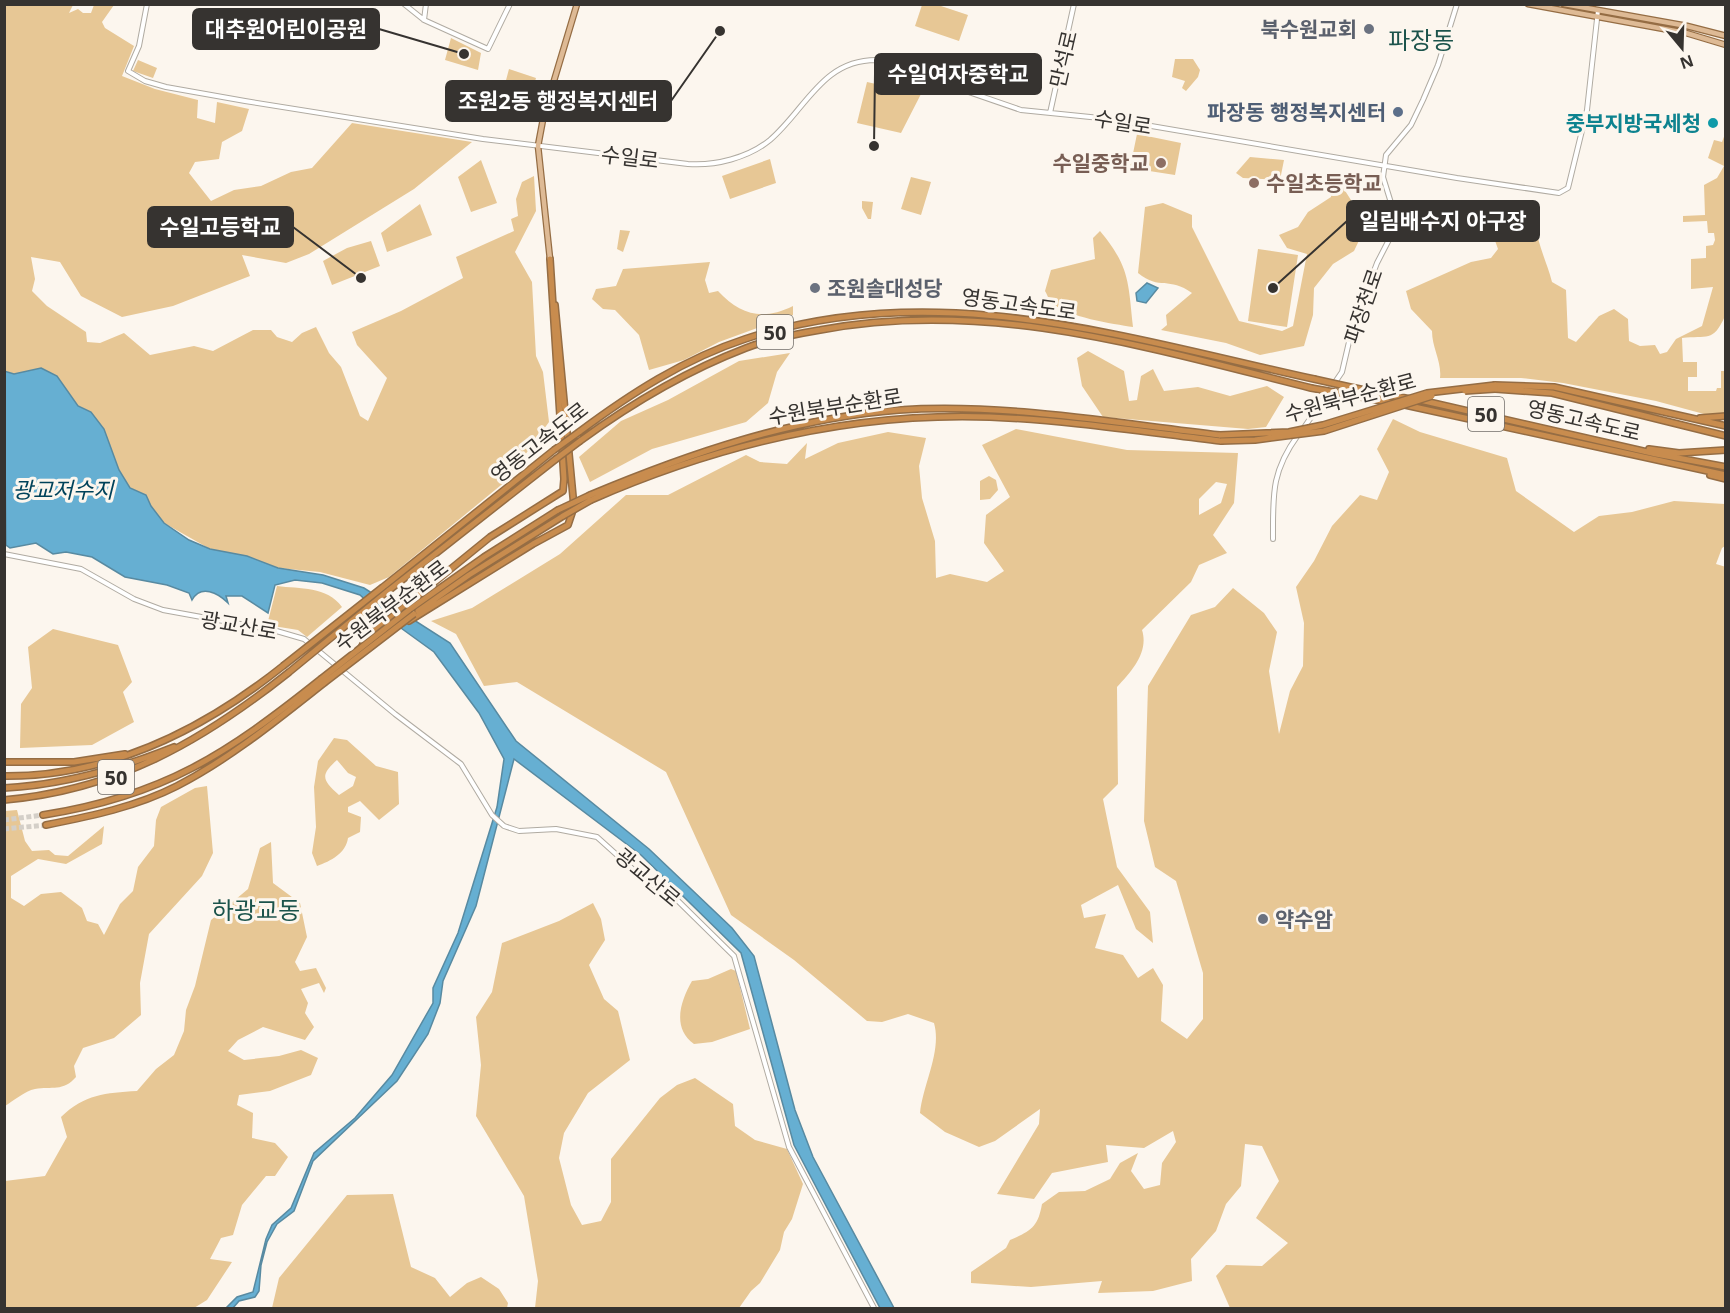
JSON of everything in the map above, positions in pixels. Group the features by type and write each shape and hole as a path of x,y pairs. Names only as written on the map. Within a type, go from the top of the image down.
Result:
{"highway":[{"path":"411,612 564,528 568,525 574,512 550,259"},
{"path":"411,612 490,537 562,491 564,479 550,259"},
{"name":"영동고속도로","path":"4,800 40,797 115,778 168,753 218,724 288,673 554,450 619,402 672,371 746,339 857,315 910,311 969,312 1018,317 1350,387 1448,405 1620,446 1725,467"},
{"name":"영동고속도로","path":"4,776 64,772 110,762 165,742 212,718 625,409 708,364 748,347 860,322 918,318 1017,323 1184,357 1311,388 1432,410 1725,477"},
{"name":"수원북부순환로","path":"1495,387 1552,393 1725,436"},
{"name":"수원북부순환로","path":"46,825 87,817 150,798 210,768 258,735 361,648 484,557 590,497 670,462 791,428 866,413 917,410 1221,438 1290,437 1324,431 1428,397 1495,387 1554,387 1725,426"},
{"name":"수원북부순환로","path":"590,497 682,463 749,443 868,423 968,414 986,410 1221,438"},
{"path":"1687,417 1725,416"},
{"path":"1620,446 1679,453 1725,450"},
{"name":"수원북부순환로","path":"43,815 85,808 154,786 207,762 254,732 384,636 411,612"},
{"name":"영동고속도로","path":"4,788 39,786 113,769 186,742 218,724"},
{"name":"영동고속도로","path":"4,762 74,762 138,752"}],"main road":[{"path":"550,259 538,146 544,114 577,4"},
{"path":"1528,4 1597,13 1725,36"},
{"path":"1564,4 1597,13"},
{"path":"1661,25 1725,45"}],"street":[{"name":"수일로","path":"147,4 139,46 128,71 145,81 166,87 538,146 688,164 720,162 753,150 770,140 831,73 858,61 876,60 956,86 1021,111 1110,119 1559,193 1568,188 1585,119 1597,13"},
{"path":"404,4 424,20 488,50 510,4"},
{"path":"424,20 426,4"},
{"name":"만석로","path":"1050,113 1074,4"},
{"path":"1383,165 1386,154 1411,125 1423,100 1438,66 1457,4"},
{"name":"파장천로","path":"1273,539 1272,496 1276,472 1294,440 1342,372 1352,328 1377,263 1395,225 1383,165"},
{"name":"광교산로","path":"4,554 81,569 134,599 162,610 283,632 304,639 395,714 461,764 492,815 501,823 518,831 556,829 580,832 600,838 647,882 674,896 732,953 789,1147 874,1308"}],"shaded area":[{"path":"4,5 73,5 69,13 78,9 83,13 91,13 94,5 114,5 102,22 105,28 134,46 122,76 155,89 198,100 197,118 215,123 217,102 249,109 242,131 222,142 219,159 195,162 189,173 211,201 234,190 261,186 291,172 312,168 352,123 472,142 414,189 309,254 286,263 242,255 250,276 173,306 122,317 81,296 60,262 31,257 35,279 32,291 47,306 86,332 87,342 100,343 124,333 150,355 194,346 213,351 253,330 271,330 277,337 292,342 302,333 316,327 329,353 341,367 360,416 368,421 387,378 357,345 352,332 401,311 463,278 456,257 514,231 511,219 518,216 516,199 522,182 534,176 536,211 515,252 532,282 536,356 543,372 549,422 506,481 389,577 370,585 320,572 278,568 247,556 210,549 164,523 150,506 146,495 130,488 119,470 104,429 91,412 78,406 57,376 41,368 14,374 5,371"},
{"path":"922,5 938,5 968,15 959,41 915,26"},
{"path":"451,38 481,53 478,70 445,60"},
{"path":"1175,59 1193,59 1200,70 1198,77 1186,91 1182,88 1185,81 1172,77"},
{"path":"138,60 157,68 153,78 133,71"},
{"path":"509,69 536,78 524,120 497,114"},
{"path":"867,82 921,94 901,133 857,123"},
{"path":"1137,134 1181,143 1175,175 1130,168"},
{"path":"1725,134 1725,316 1713,334 1682,338 1683,362 1697,362 1697,377 1688,377 1688,391 1716,391 1717,388 1721,388 1721,371 1725,371 1725,416 1704,414 1656,401 1563,383 1521,378 1440,378 1440,366 1432,331 1411,309 1406,291 1471,262 1491,258 1498,249 1493,235 1506,220 1536,224 1540,246 1552,282 1566,290 1568,338 1576,342 1599,316 1614,309 1628,319 1629,341 1640,346 1655,345 1660,354 1667,352 1676,339 1702,326 1713,287 1691,289 1691,259 1706,258 1706,246 1713,245 1714,233 1708,233 1707,221 1683,222 1683,216 1705,215 1704,185 1717,178 1724,166 1708,158 1714,140 1722,142"},
{"path":"1250,157 1284,160 1280,180 1243,178 1236,173"},
{"path":"770,159 776,183 730,199 722,176"},
{"path":"481,160 497,203 471,212 458,177"},
{"path":"1337,176 1365,228 1354,251 1333,264 1314,288 1313,315 1304,346 1260,355 1226,343 1161,330 1167,325 1166,315 1192,293 1177,285 1152,281 1138,273 1145,207 1163,203 1192,215 1192,227 1239,321 1282,331 1293,326 1307,254 1287,248 1279,235 1298,227 1308,212 1331,197 1330,178"},
{"path":"911,177 931,182 921,215 901,209"},
{"path":"862,201 873,202 871,219 868,219 862,208"},
{"path":"420,204 432,235 387,252 381,233"},
{"path":"620,230 630,231 623,252 617,249"},
{"path":"1100,231 1117,255 1126,276 1133,327 1068,312 1051,302 1045,291 1051,270 1095,259 1093,238"},
{"path":"371,241 380,266 332,285 323,261 347,248"},
{"path":"1258,249 1298,255 1287,327 1248,321"},
{"path":"710,262 705,280 709,293 718,291 735,306 752,313 772,313 793,306 793,315 719,342 684,360 649,370 639,335 615,310 603,309 592,299 596,289 616,286 623,269"},
{"path":"1088,351 1124,371 1129,401 1137,400 1141,376 1153,369 1164,391 1198,387 1230,396 1267,386 1284,397 1266,427 1248,429 1103,417 1082,386 1077,358"},
{"path":"790,353 777,372 768,403 746,422 652,449 590,482 579,457 621,421 668,400 739,361"},
{"path":"1393,419 1420,432 1507,458 1516,491 1574,532 1599,516 1632,512 1674,501 1725,504 1725,546 1716,564 1726,567 1725,1308 1230,1308 1216,1276 1226,1265 1262,1266 1288,1243 1256,1218 1279,1181 1262,1146 1245,1144 1241,1186 1226,1204 1216,1231 1191,1259 1192,1281 1153,1291 1098,1293 1102,1281 1031,1287 971,1283 971,1272 1006,1248 1010,1240 1032,1227 1036,1223 1042,1204 1059,1192 1085,1191 1110,1179 1120,1163 1138,1153 1131,1171 1144,1189 1160,1185 1162,1163 1176,1142 1173,1131 1144,1148 1106,1145 1108,1162 1052,1173 1034,1199 997,1194 1039,1124 1040,1109 995,1141 979,1147 945,1132 920,1113 936,1045 934,1023 908,1014 882,1022 867,1021 794,960 731,915 666,772 517,682 484,686 456,634 431,621 472,608 560,554 626,495 668,495 746,455 760,462 787,464 807,443 805,459 838,443 888,432 926,438 919,466 922,498 935,541 936,578 950,574 987,582 1004,571 984,543 986,515 1010,497 982,445 1016,429 1127,450 1238,453 1234,503 1213,535 1227,553 1199,565 1191,582 1142,630 1143,646 1138,661 1117,687 1118,784 1103,799 1117,867 1150,912 1153,943 1136,929 1118,885 1081,905 1084,918 1106,914 1095,948 1123,955 1138,978 1153,968 1163,985 1161,1021 1187,1039 1203,1019 1203,973 1176,881 1155,867 1144,821 1148,686 1191,615 1215,607 1233,588 1264,613 1277,632 1269,671 1279,734 1290,691 1303,666 1304,623 1296,587 1314,561 1332,526 1360,495 1377,500 1389,472 1377,449","holes":["1216,482 1227,484 1221,503 1199,515 1199,499"]},
{"path":"989,476 996,480 998,490 990,499 980,500 980,481"},
{"path":"277,586 321,592 336,600 342,607 307,637 298,630 267,625"},
{"path":"53,629 118,645 132,682 123,692 134,722 92,745 20,748 21,704 32,688 28,647"},
{"path":"334,738 347,740 376,766 398,772 399,804 379,820 360,801 348,807 348,812 361,817 360,832 348,838 344,848 337,856 317,866 312,853 316,827 314,787 318,761","holes":["337,760 348,773 356,777 353,786 339,795 326,781 326,774"]},
{"path":"207,786 213,853 202,876 149,934 140,983 141,1015 114,1038 83,1048 74,1066 76,1077 71,1082 57,1088 31,1090 5,1106 5,811 17,810 25,841 32,851 49,850 55,855 68,856 104,826 102,844 66,864 38,859 11,876 11,898 24,906 41,894 61,892 82,908 87,921 98,924 104,935 120,904 133,891 138,867 154,846 156,820 161,807 195,788"},
{"path":"271,842 273,883 300,903 307,937 295,962 300,971 316,968 326,988 324,993 319,983 301,989 308,1003 305,1013 314,1027 305,1040 263,1027 238,1040 228,1051 244,1060 279,1056 301,1050 318,1058 311,1075 270,1091 239,1095 237,1105 253,1113 252,1138 275,1143 288,1157 275,1176 266,1176 242,1205 233,1235 221,1238 210,1259 232,1262 207,1300 194,1308 5,1308 5,1181 45,1176 67,1137 61,1117 87,1099 137,1091 156,1069 174,1055 184,1031 186,1010 195,986 211,920 248,889 260,848"},
{"path":"593,903 601,919 605,940 589,965 604,999 618,1011 630,1060 588,1093 564,1133 559,1158 571,1205 582,1225 601,1221 611,1202 611,1159 660,1098 677,1085 695,1078 733,1104 735,1126 755,1140 787,1149 803,1184 792,1219 784,1232 780,1250 760,1283 739,1308 535,1308 538,1281 524,1196 476,1116 481,1065 476,1017 492,992 502,943 559,921"},
{"path":"731,969 736,971 750,1029 712,1042 694,1044 687,1038 681,1023 680,1014 684,997 692,981 708,979"},
{"path":"393,1194 411,1267 435,1278 450,1297 467,1283 481,1277 499,1289 508,1303 507,1308 272,1308 279,1278 347,1195"}],"water":[{"path":"1147,283 1158,288 1146,303 1137,301 1136,293"},
{"name":"광교저수지","path":"41,368 57,376 78,406 91,412 104,429 119,470 130,488 146,495 164,523 189,540 210,549 247,556 278,568 323,575 364,588 450,643 516,741 649,849 732,928 754,956 795,1110 813,1157 894,1308 880,1308 794,1145 741,953 641,855 514,759 476,906 443,981 440,1003 428,1034 397,1081 313,1161 294,1211 277,1224 267,1242 261,1265 259,1291 255,1297 239,1301 233,1308 226,1308 237,1297 253,1292 266,1239 272,1225 291,1208 314,1153 355,1118 392,1075 433,1003 433,988 458,933 497,807 504,759 479,713 434,652 376,610 360,595 322,583 295,580 275,585 268,613 242,596 226,596 228,603 215,593 205,591 200,592 192,600 189,593 167,585 125,577 92,557 66,552 53,554 36,543 10,548 6,545 4,371 14,374"}],"tunnel":[{"path":"4,820 43,815"},
{"path":"4,829 46,825"}],"place":[{"name":"북수원교회","path":"1369,29"},
{"name":"조원2동 행정복지센터","path":"720,31"},
{"name":"대추원어린이공원","path":"464,54"},
{"name":"파장동 행정복지센터","path":"1398,112"},
{"name":"중부지방국세청","path":"1713,123"},
{"name":"수일여자중학교","path":"874,146"},
{"name":"수일중학교","path":"1161,163"},
{"name":"수일초등학교","path":"1254,183"},
{"name":"수일고등학교","path":"361,278"},
{"name":"조원솔대성당","path":"815,288"},
{"name":"일림배수지 야구장","path":"1273,288"},
{"name":"약수암","path":"1263,919"}],"district":[{"name":"파장동","path":"1421,39"},
{"name":"하광교동","path":"256,909"}]}
